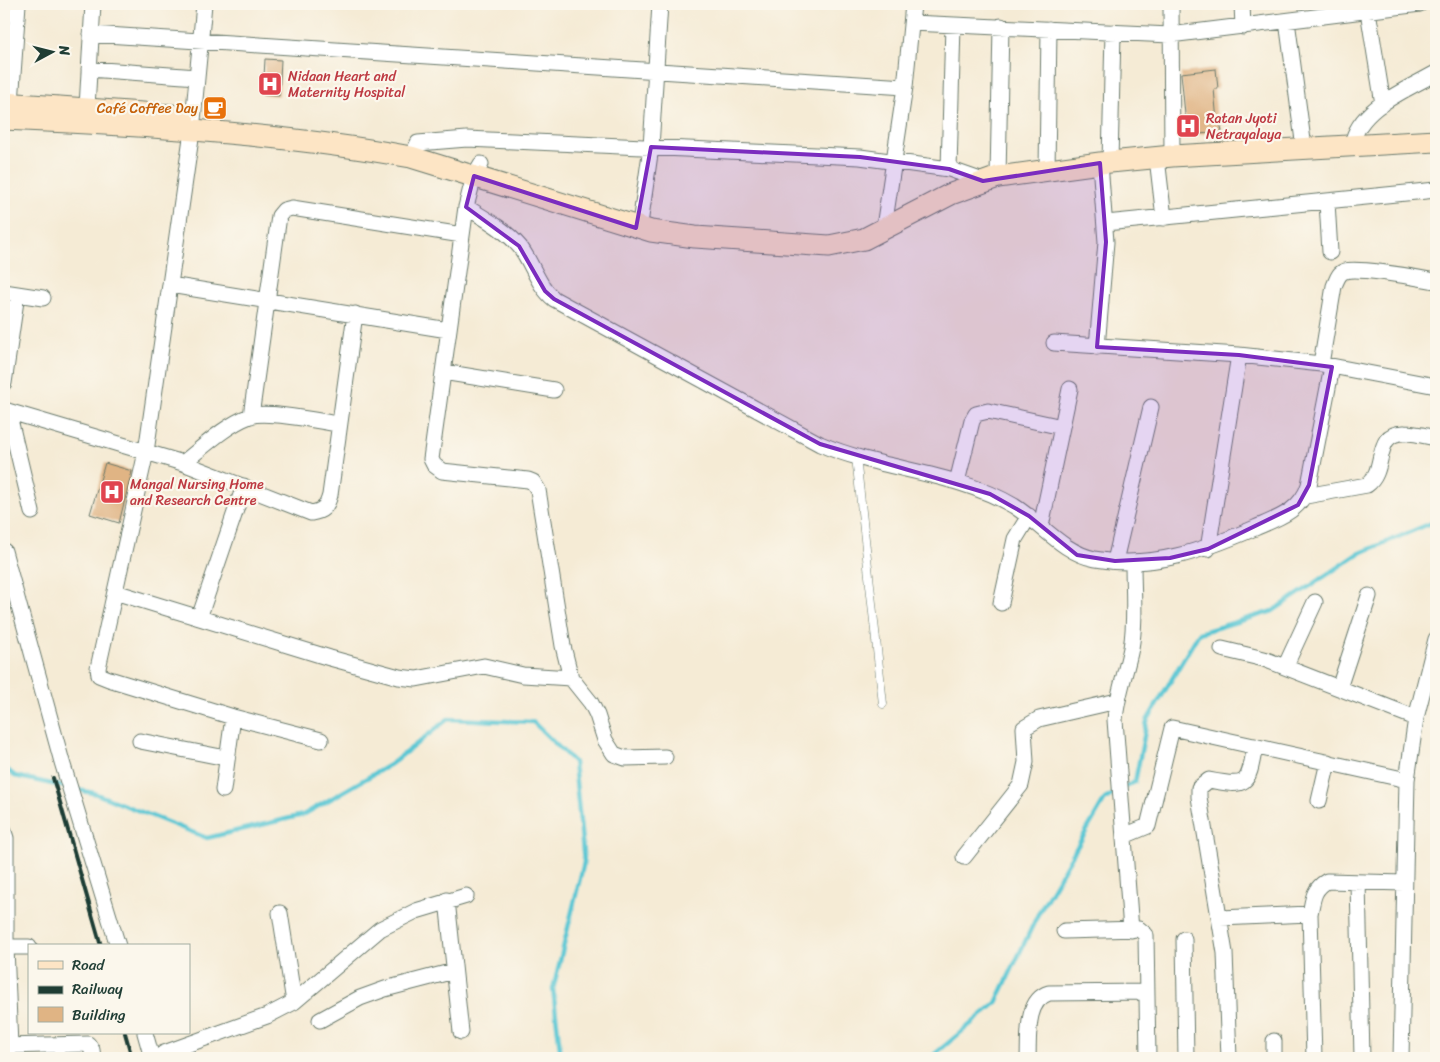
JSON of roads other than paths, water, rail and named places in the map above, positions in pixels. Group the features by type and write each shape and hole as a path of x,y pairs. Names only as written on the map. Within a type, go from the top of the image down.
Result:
{"main road":[{"path":"6,108 87,107 376,150 415,150 639,222 695,238 829,246 864,239 884,227 990,179 1105,162 1436,141"},
{"path":"6,108 193,124"}],"street":[{"path":"6,108 18,4"},
{"path":"87,107 93,4"},
{"path":"204,4 193,124 146,452 99,656 99,674 233,717 321,740"},
{"path":"639,222 651,147 660,4"},
{"path":"884,227 892,162 905,87 912,23 912,4"},
{"path":"1164,218 1171,4"},
{"path":"1242,4 1243,27"},
{"path":"912,23 1170,35 1286,21 1344,9 1368,11 1420,4"},
{"path":"1368,11 1383,104"},
{"path":"1286,21 1304,148"},
{"path":"949,169 953,24"},
{"path":"415,150 468,140 651,147 860,158 949,169 990,179 1001,26"},
{"path":"1047,170 1049,29"},
{"path":"1097,347 1105,274 1105,162 1113,32"},
{"path":"91,34 905,87"},
{"path":"89,68 197,77"},
{"path":"1352,145 1354,134 1360,124 1383,104 1436,73"},
{"path":"478,170 466,207 431,459 434,466 442,471 533,482 538,490 563,646 571,678 591,703 605,740 614,754 625,758 665,757"},
{"path":"1106,223 1436,190"},
{"path":"1327,202 1330,252"},
{"path":"466,207 506,234 519,246 545,291 554,299 820,444 856,457 957,482 990,494 1029,516 1077,555 1133,563 1170,558 1208,549 1285,514 1298,505 1306,496 1326,365 1334,286 1339,275 1346,271 1359,270 1436,281"},
{"path":"251,416 279,216 284,210 292,208 462,235"},
{"path":"170,285 448,330"},
{"path":"4,383 10,293 43,298"},
{"path":"6,411 183,463 311,513 320,512 327,506 330,495 338,424 355,314"},
{"path":"1054,343 1239,355 1326,365 1436,386"},
{"path":"1208,549 1239,355"},
{"path":"444,372 554,390"},
{"path":"1041,526 1070,389"},
{"path":"1115,561 1151,407"},
{"path":"6,411 32,512"},
{"path":"957,482 972,422 976,414 982,412 1062,427"},
{"path":"183,463 207,444 251,416 266,415 338,424"},
{"path":"1306,496 1368,485 1376,479 1386,440 1394,434 1404,433 1436,438"},
{"path":"199,618 244,486"},
{"path":"1001,603 1015,539 1029,516"},
{"path":"4,552 62,762 117,944"},
{"path":"1131,930 1115,720 1117,701 1131,648 1134,628 1133,563"},
{"path":"115,592 330,658 399,676 416,679 484,666 523,675 571,678"},
{"path":"1339,688 1369,596"},
{"path":"1285,667 1315,602"},
{"path":"1401,1058 1407,780 1416,718 1436,639"},
{"path":"1222,649 1250,654 1416,718"},
{"path":"964,857 1021,785 1026,762 1024,728 1039,719 1117,701"},
{"path":"223,790 233,717"},
{"path":"1124,836 1148,826 1172,728 1407,780"},
{"path":"140,741 226,758"},
{"path":"1229,1058 1226,953 1204,826 1200,788 1209,780 1232,785 1246,780 1249,775 1255,746"},
{"path":"1319,801 1328,762"},
{"path":"4,832 6,838 7,872 5,947 7,1046 88,1044 92,1050 93,1058"},
{"path":"1314,1058 1310,914 1313,894 1319,886 1327,881 1404,883"},
{"path":"1358,882 1362,1058"},
{"path":"158,1058 181,1047 267,1016 294,1002 380,929 416,911 446,900 466,896"},
{"path":"446,900 461,1032"},
{"path":"280,913 294,1002"},
{"path":"1220,918 1310,914"},
{"path":"1064,931 1139,929 1146,935 1148,1058"},
{"path":"1184,940 1186,1058"},
{"path":"5,947 28,947"},
{"path":"320,1020 360,998 385,989 454,971"},
{"path":"1028,1058 1031,1016 1036,1001 1042,995 1049,993 1147,992"},
{"path":"145,1034 152,1058"},
{"path":"1274,1041 1274,1058"}],"lane":[{"path":"856,457 883,704"}],"waterway":[{"path":"1123,788 1135,782 1147,721 1199,633 1273,611 1358,554 1436,521"},
{"path":"73,789 94,793 207,838 303,815 391,764 448,719 533,722 574,762 584,862 553,989 561,1058"},
{"path":"4,767 15,776 66,787"},
{"path":"930,1058 996,1003 1039,912 1105,799 1117,792"}],"railway":[{"path":"53,778 100,944"},
{"path":"125,1034 132,1058"}],"place":[{"name":"Nidaan Heart and Maternity Hospital","path":"270,84"},
{"name":"Café Coffee Day","path":"215,108"},
{"name":"Ratan Jyoti Netrayalaya","path":"1188,126"},
{"name":"Mangal Nursing Home and Research Centre","path":"112,492"}]}
